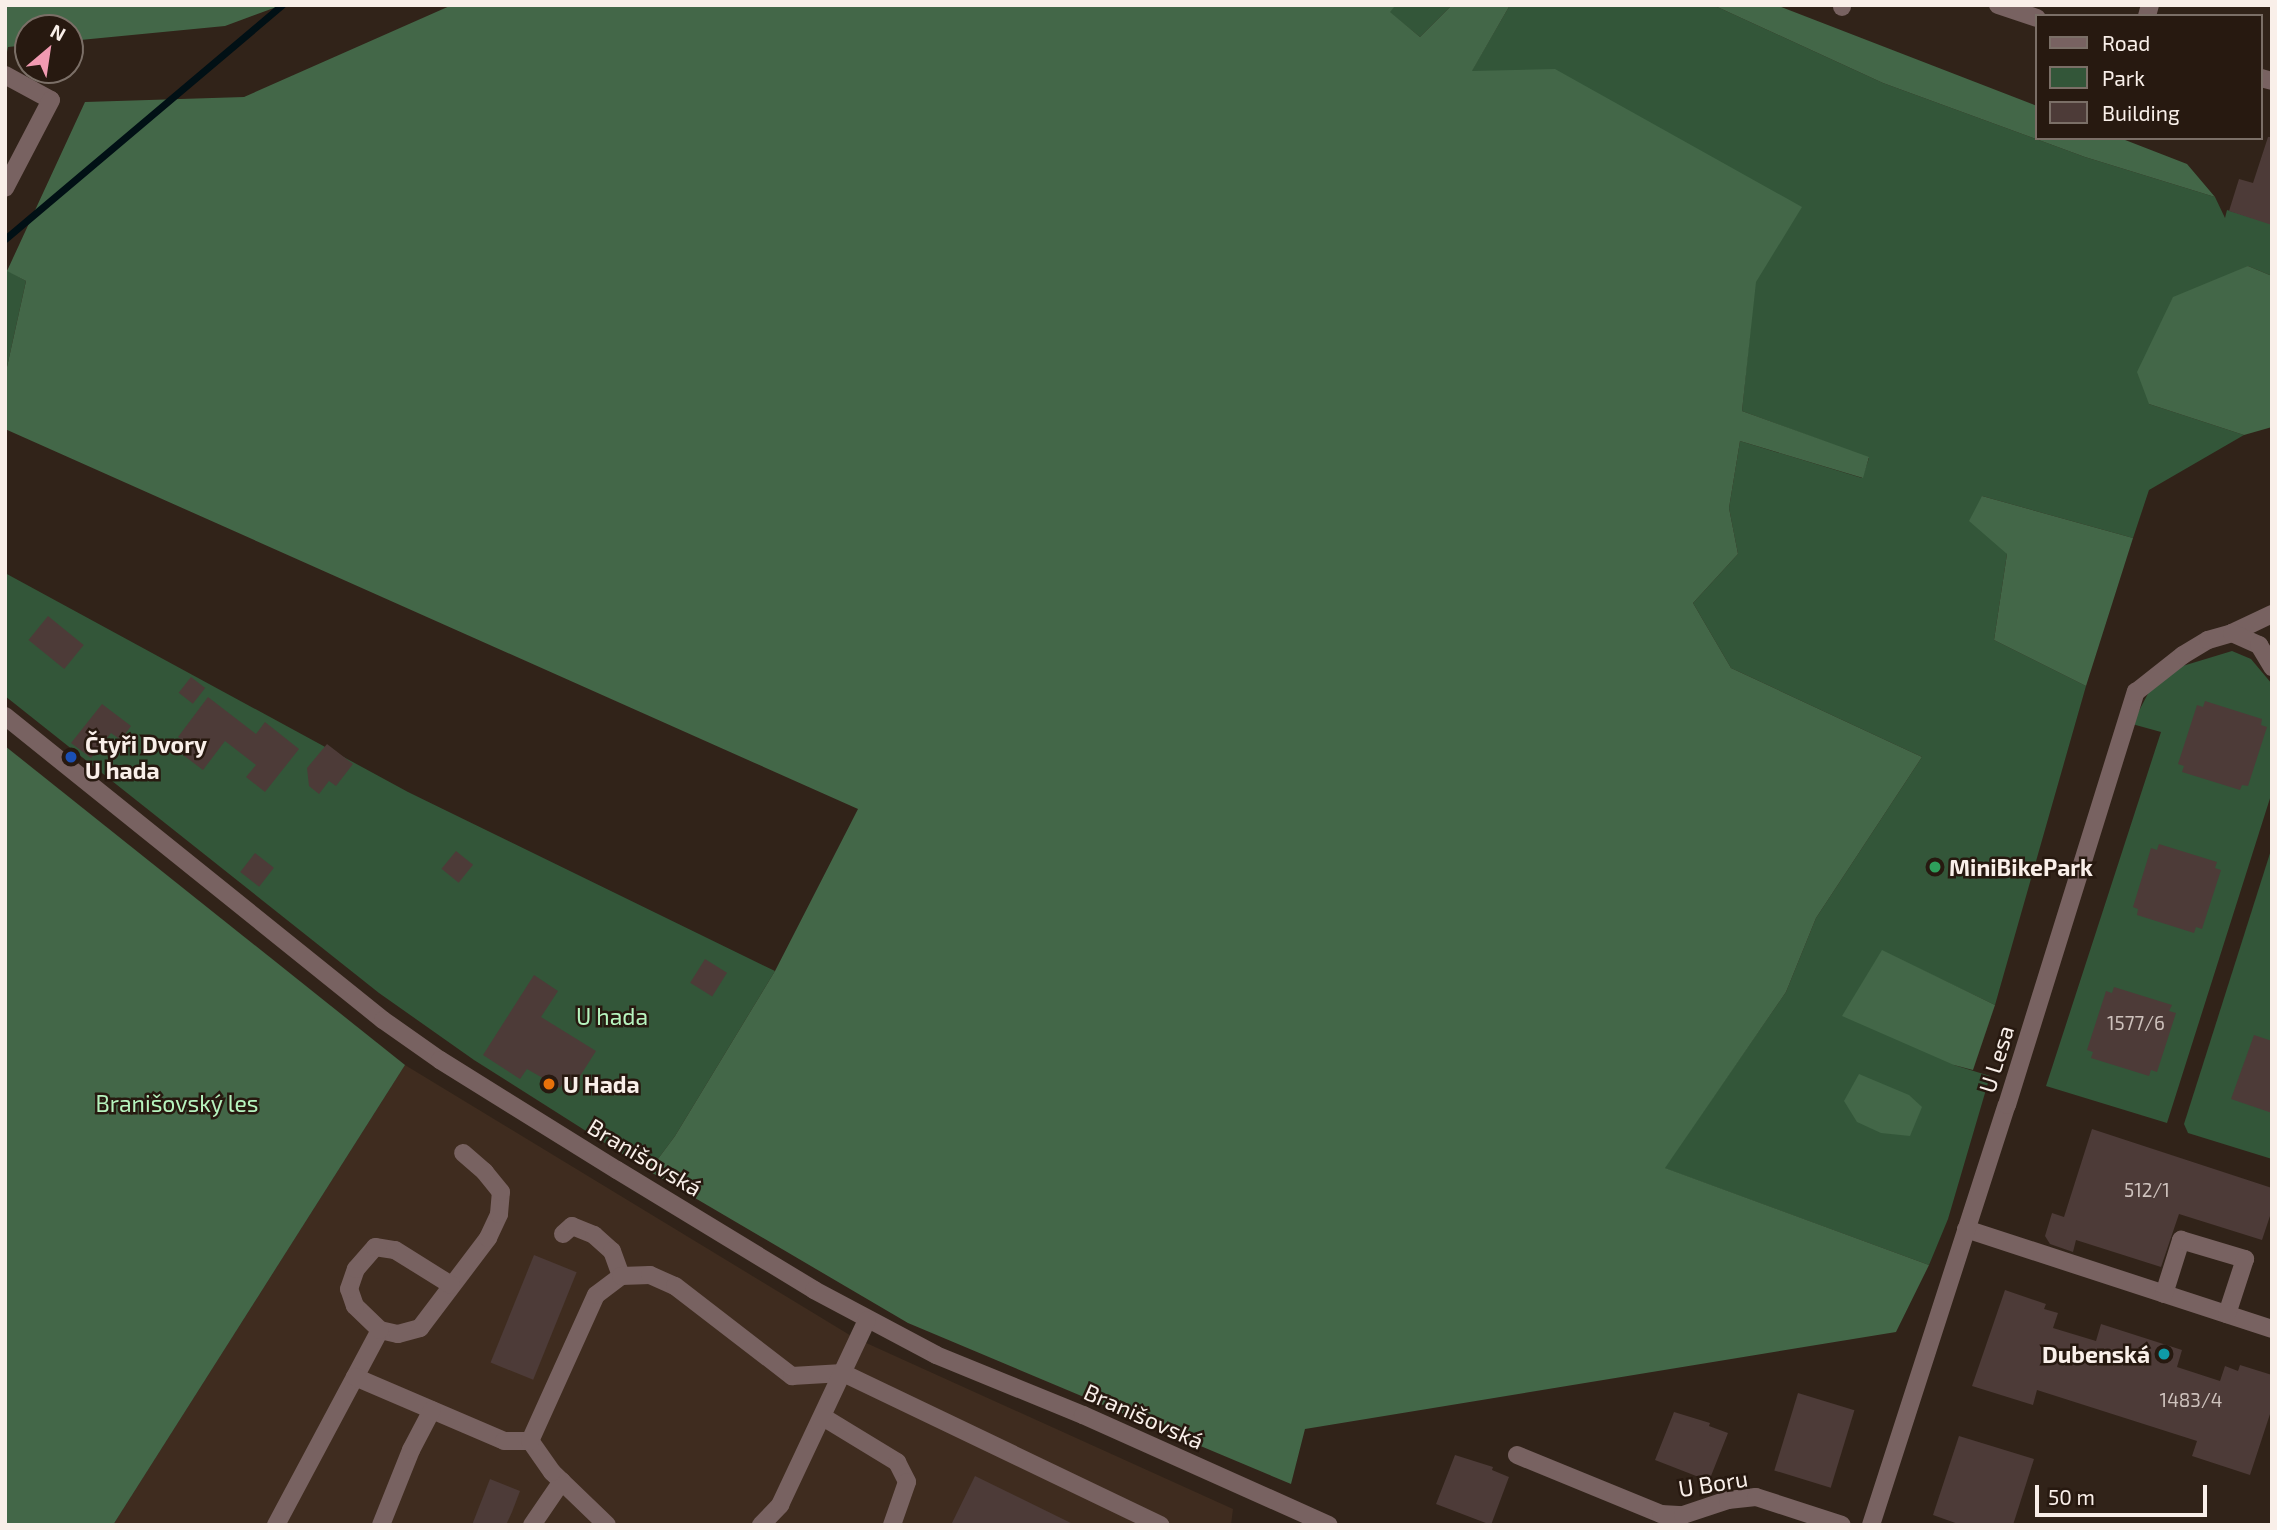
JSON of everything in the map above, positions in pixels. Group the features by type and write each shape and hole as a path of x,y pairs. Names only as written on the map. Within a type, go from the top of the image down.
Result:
{"street":[{"path":"1998,5 2036,18"},
{"path":"5,75 51,100 5,188"},
{"path":"2232,633 2272,614"},
{"path":"2232,633 2259,645 2272,667"},
{"name":"U Lesa","path":"1871,1525 2136,692 2183,655 2208,640 2232,633"},
{"name":"Branišovská","path":"5,716 383,1020 452,1068 867,1320 936,1355 1083,1415 1324,1524"},
{"path":"450,1285 395,1250 375,1247 356,1269 349,1289 355,1306 380,1330 398,1334 420,1328 436,1310 450,1285 488,1238 499,1214 501,1192 485,1172 463,1153"},
{"path":"563,1234 572,1226 594,1235 612,1251 621,1276"},
{"path":"1966,1228 2272,1329"},
{"path":"2164,1294 2181,1240 2245,1259 2227,1314"},
{"path":"530,1441 596,1295 621,1276 650,1275 675,1286 792,1376 843,1373 1160,1525"},
{"path":"761,1525 780,1505 867,1320"},
{"path":"276,1525 380,1330"},
{"path":"355,1377 504,1441 530,1441"},
{"path":"381,1525 411,1450 432,1410"},
{"path":"823,1417 897,1462 907,1482 892,1525"},
{"path":"530,1441 562,1481 607,1525"},
{"name":"U Boru","path":"1517,1455 1661,1514 1684,1515 1728,1500 1756,1497 1842,1525"},
{"path":"532,1525 562,1481"}],"shaded area":[{"path":"405,1065 853,1337 1233,1509 1231,1525 113,1525"}],"green space":[{"path":"5,5 282,5 225,26 84,40 84,14 14,14 14,46 8,47 5,62"},
{"path":"452,5 1396,5 1390,12 1420,37 1452,5 1510,5 1472,71 1555,69 1802,207 1756,282 1742,411 1869,457 1863,478 1740,441 1729,508 1738,554 1693,603 1731,668 1922,757 1816,918 1786,992 1665,1168 1929,1265 1896,1332 1305,1429 1291,1484 908,1323 649,1171 675,1136 775,971 858,809 5,429 5,376 26,281 7,271 85,102 244,97"},
{"path":"1396,5 1452,5 1420,37 1389,12"},
{"path":"1510,5 1713,5 1883,83 2085,157 2215,197 2225,218 2227,210 2272,224 2272,276 2248,266 2149,404 2244,435 2149,490 2133,538 1982,496 2007,554 1994,640 2086,686 1995,1005 1882,951 1954,1065 1990,1076 1948,1219 1929,1265 1664,1168 1786,992 1816,918 1922,757 1731,668 1693,603 1738,554 1729,508 1740,441 1862,478 1869,458 1742,411 1755,282 1801,207 1471,72"},
{"path":"1713,5 1776,5 2036,106 2036,139 1883,83"},
{"path":"2039,140 2125,140 2187,164 2215,197"},
{"path":"2248,266 2272,276 2272,427 2244,435 2149,404 2137,372 2173,297"},
{"path":"5,269 26,281 5,376"},
{"path":"1982,496 2133,538 2086,686 1994,640 2007,554 1969,521"},
{"name":"U hada","path":"5,573 408,792 775,971 675,1136 649,1171 474,1060 379,993 5,696"},
{"path":"2232,651 2251,659 2272,684 2272,792 2167,1123 2046,1086 2161,732 2132,724 2152,686 2176,668"},
{"name":"Branišovský les","path":"5,746 405,1065 113,1525 5,1525"},
{"path":"2272,847 2272,1159 2188,1133 2184,1124"},
{"path":"1882,950 1995,1005 1973,1070 1954,1065 1842,1016"},
{"path":"1859,1074 1909,1095 1922,1107 1910,1136 1881,1133 1857,1122 1844,1101"}],"building":[{"path":"2268,137 2272,137 2272,225 2229,211 2239,179 2253,183"},
{"path":"48,616 84,645 64,669 28,640"},
{"path":"191,677 205,688 193,704 179,693"},
{"path":"208,697 256,734 265,722 299,749 265,792 246,777 256,765 225,741 203,770 175,749 182,740 178,737"},
{"path":"2205,701 2262,719 2261,725 2267,727 2248,786 2242,785 2240,790 2182,772 2184,766 2178,764 2197,705 2203,707"},
{"path":"102,704 131,726 121,740 111,733 91,758 71,743"},
{"path":"327,744 353,764 336,786 329,781 319,794 309,786 307,768"},
{"path":"2159,844 2217,862 2215,868 2221,870 2202,929 2196,927 2194,933 2137,915 2138,909 2133,907 2151,848 2157,850"},
{"path":"456,851 473,865 459,883 442,869"},
{"path":"255,853 274,868 259,887 240,872"},
{"path":"705,959 727,973 712,997 690,983"},
{"path":"534,975 558,991 541,1017 596,1051 575,1084 566,1078 560,1088 527,1069 520,1079 483,1055"},
{"path":"2114,987 2172,1005 2169,1011 2176,1013 2157,1072 2151,1070 2149,1076 2091,1058 2093,1052 2087,1050 2106,991 2112,993"},
{"path":"2254,1035 2272,1041 2272,1113 2231,1099"},
{"path":"2092,1129 2272,1188 2272,1210 2262,1240 2179,1214 2161,1267 2076,1240 2073,1252 2050,1244 2045,1236 2052,1213 2064,1217"},
{"path":"534,1255 577,1272 533,1380 491,1363"},
{"path":"2005,1290 2046,1304 2044,1309 2058,1313 2053,1328 2096,1341 2101,1324 2182,1350 2177,1367 2220,1381 2225,1366 2238,1371 2240,1365 2272,1375 2272,1408 2250,1475 2192,1456 2197,1441 2037,1390 2033,1405 1972,1386"},
{"path":"1798,1393 1854,1410 1831,1488 1774,1470"},
{"path":"1674,1412 1710,1423 1709,1426 1728,1433 1709,1481 1655,1460"},
{"path":"1959,1436 2034,1459 2013,1525 1961,1525 1933,1515"},
{"path":"1455,1455 1493,1467 1492,1470 1509,1477 1491,1525 1436,1504"},
{"path":"975,1476 1075,1525 951,1525"},
{"path":"490,1479 520,1491 512,1512 506,1525 472,1525"}],"waterway":[{"path":"5,239 282,5"}],"place":[{"name":"Čtyři Dvory U hada","path":"71,757"},
{"name":"MiniBikePark","path":"1935,867"},
{"name":"U Hada","path":"549,1084"},
{"name":"Dubenská","path":"2164,1354"}]}
